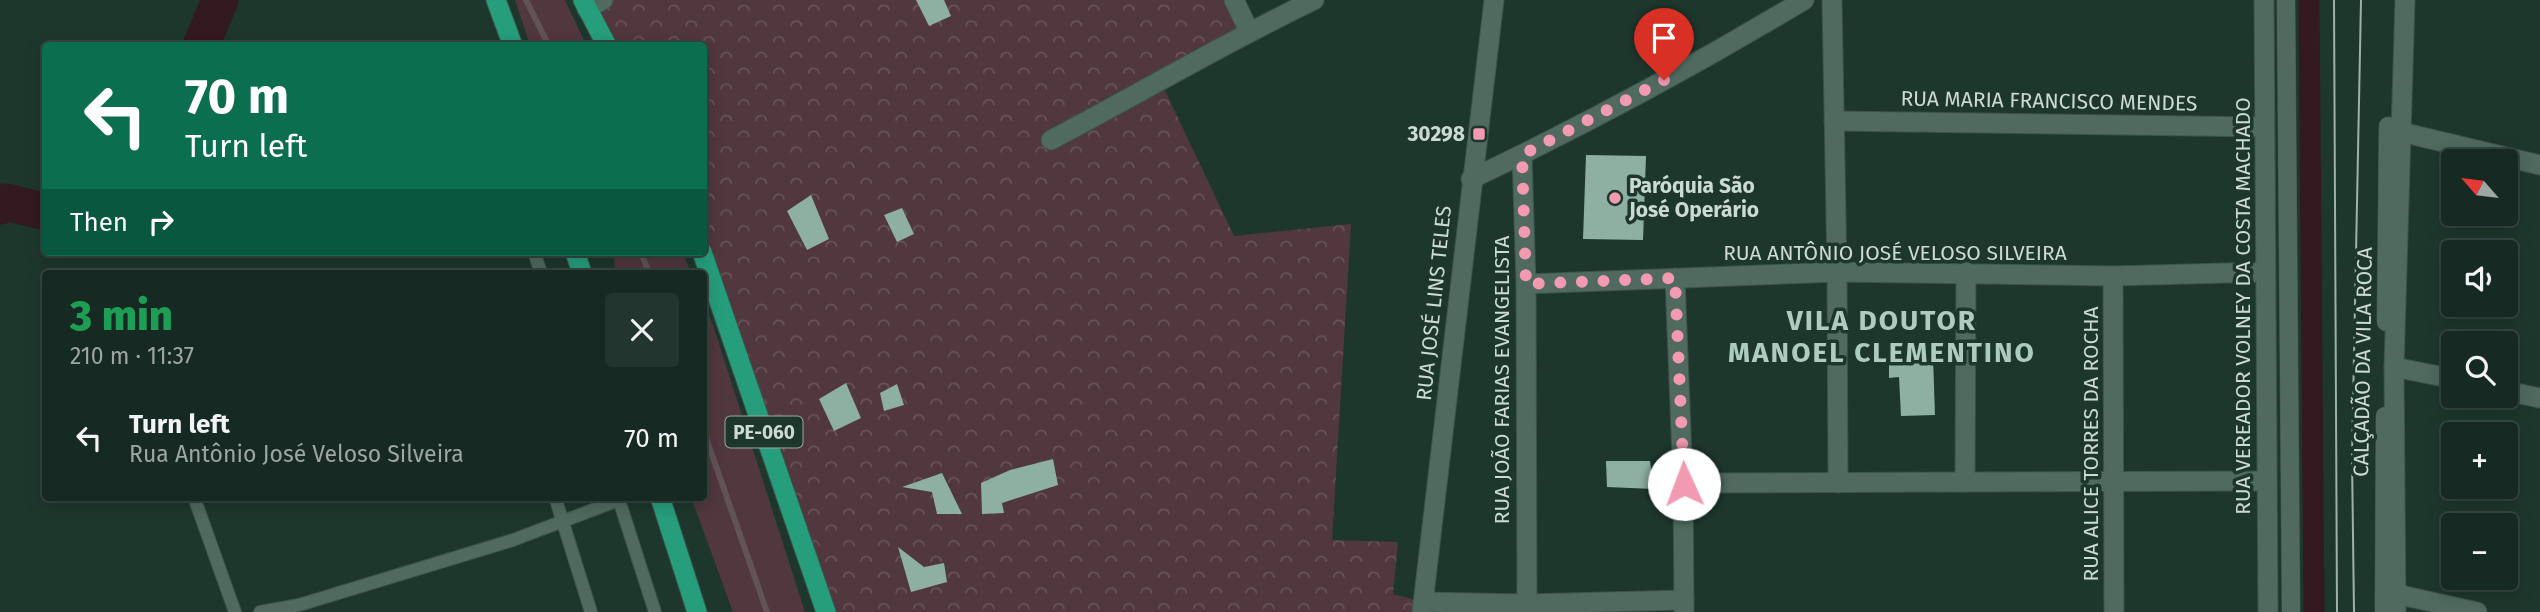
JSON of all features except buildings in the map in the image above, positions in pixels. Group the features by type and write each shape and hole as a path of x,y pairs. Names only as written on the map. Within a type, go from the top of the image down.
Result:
{"highway":[{"path":"496,0 512,42"},
{"path":"591,3 606,42"},
{"name":"PE-060","path":"703,256 826,612"},
{"path":"661,501 697,612"}],"street":[{"path":"1234,0 1249,31"},
{"path":"1051,140 1150,88 1249,31 1314,0"},
{"name":"RUA JOSÉ LINS TELES","path":"1423,607 1471,178 1494,0"},
{"path":"1471,178 1522,155 1712,56 1804,0"},
{"path":"1832,0 1838,483"},
{"name":"RUA VEREADOR VOLNEY DA COSTA MACHADO","path":"2264,0 2268,612"},
{"path":"2286,0 2291,612"},
{"path":"2405,0 2394,367 2396,603 2477,612"},
{"name":"RUA MARIA FRANCISCO MENDES","path":"1834,121 2264,127"},
{"name":"CALÇADÃO DA VILA ROCA","path":"2384,612 2388,126 2401,132"},
{"path":"2401,132 2540,165"},
{"name":"RUA JOÃO FARIAS EVANGELISTA","path":"1522,155 1526,284 1527,608"},
{"name":"RUA ANTÔNIO JOSÉ VELOSO SILVEIRA","path":"1526,284 1837,272 2113,276 2265,272"},
{"path":"1965,482 1966,272"},
{"name":"RUA ALICE TORRES DA ROCHA","path":"2113,276 2114,612"},
{"path":"1423,607 1684,606 1684,484 1675,278"},
{"path":"2394,367 2441,376"},
{"path":"2518,393 2540,398"},
{"path":"1684,484 2266,481"}],"lane":[{"path":"195,501 234,612 254,612"},
{"path":"556,501 591,612"},
{"path":"260,612 299,605 513,540 613,501"},
{"path":"619,501 655,612"}],"green space":[{"path":"515,0 565,0 585,42 529,42"},
{"path":"603,0 1233,0 1247,29 1161,82 1234,236 1351,224 1332,540 1398,542 1393,594 1423,602 1422,612 826,612 705,256 707,42 604,42 587,9"},
{"path":"614,256 684,256 690,270 615,270"},
{"path":"707,310 805,612 733,612 692,501 707,501"}],"waterway":[{"path":"203,42 220,0"},
{"path":"526,0 547,42"},
{"path":"2309,0 2314,612"},
{"path":"0,206 6,202 42,211"},
{"path":"643,256 648,270"},
{"path":"707,441 767,612"}],"tram line":[{"path":"2334,0 2337,612"},
{"path":"2354,612 2352,457 2361,0"}],"place":[{"name":"30298","path":"1479,134"},
{"name":"Paróquia São José Operário","path":"1615,198"}],"district":[{"name":"VILA DOUTOR MANOEL CLEMENTINO","path":"1882,336"}],"route":[{"path":"1664,80 1522,155 1526,284 1675,278 1684,484"}]}
